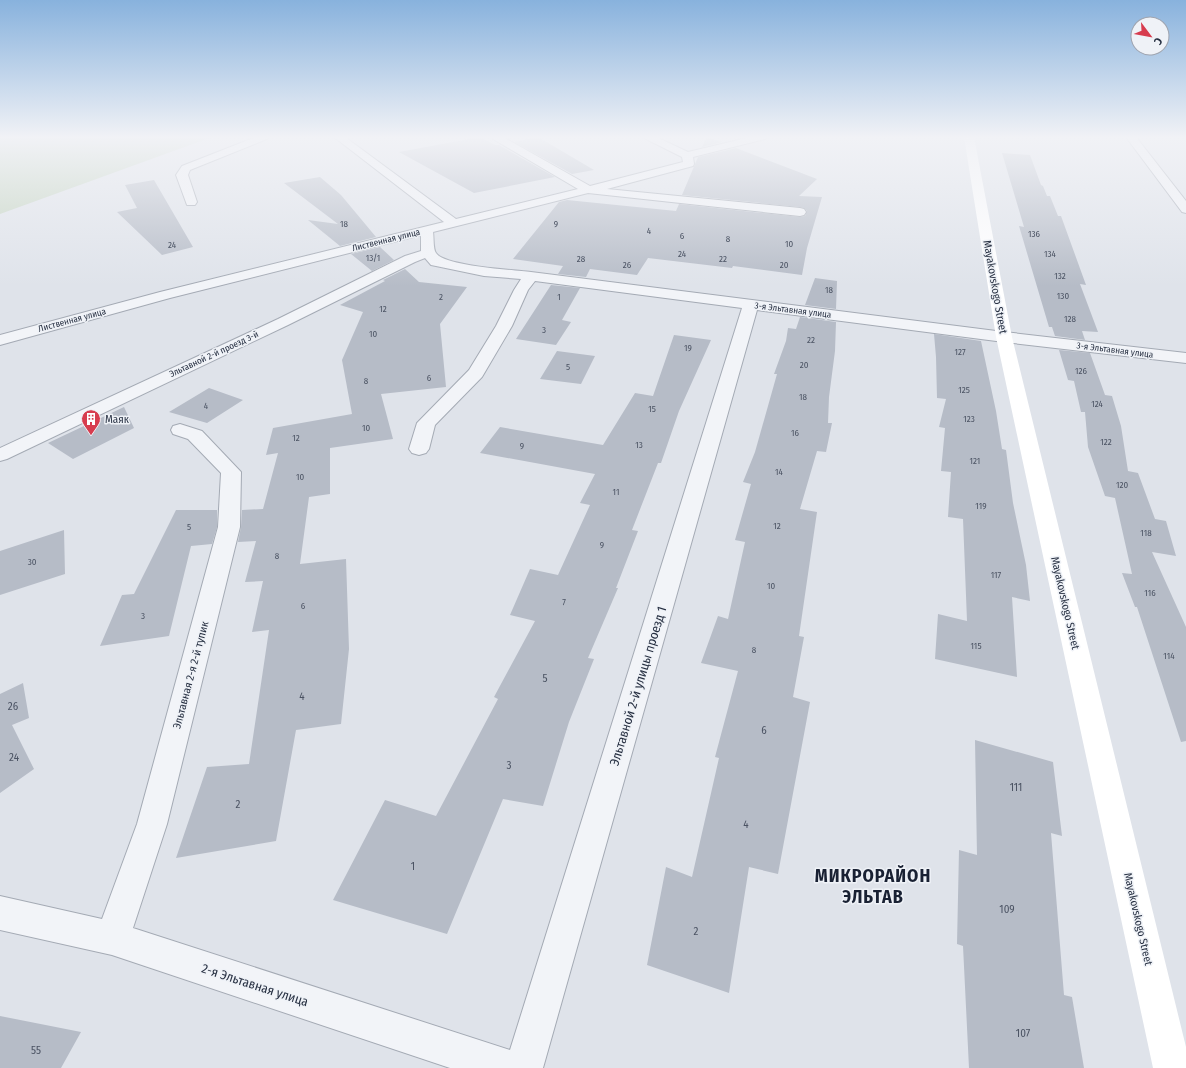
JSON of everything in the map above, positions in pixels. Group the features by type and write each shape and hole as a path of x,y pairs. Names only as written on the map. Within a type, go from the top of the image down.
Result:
{"street":[{"path":"186,187 190,202"},
{"path":"405,187 453,223"},
{"path":"583,187 588,190 800,212"},
{"name":"Лиственная улица","path":"0,340 165,295 600,187"},
{"name":"Mayakovskogo Street","path":"978,187 1004,337 1172,1068"},
{"path":"1169,187 1186,209"},
{"path":"426,230 428,252"},
{"name":"3-я Эльтавная улица","path":"428,252 436,262 453,267 484,272 531,276 1004,337 1186,358"},
{"name":"Эльтавной 2-й проезд 3-й","path":"0,455 283,322 410,259 428,252"},
{"path":"419,448 426,423 476,373 504,326 521,290 531,276"},
{"name":"Эльтавной 2-й улицы проезд 1","path":"524,1068 751,304"},
{"name":"Эльтавная 2-я 2-й тупик","path":"112,938 152,824 229,527 230,472 195,435 180,430"},
{"name":"2-я Эльтавная улица","path":"0,913 112,938 507,1068"}],"green space":[{"path":"0,187 75,187 0,214"}],"building":[{"path":"126,187 158,187 193,247 162,255 117,212 137,208"},
{"path":"289,187 331,187 341,195 376,237 340,246 308,220 338,224"},
{"path":"463,187 505,187 474,193"},
{"path":"685,187 809,187 799,196 822,197 807,248 802,275 733,266 732,268 648,258 637,275 590,269 586,277 558,274 563,266 513,259 559,202 567,200 676,211 679,204 800,217 805,216 807,211 800,207 682,195"},
{"path":"1012,187 1043,187 1047,196 1050,196 1058,216 1061,216 1086,285 1080,284 1098,332 1082,331 1085,340 1055,336 1052,327 1049,327 1019,226 1024,227"},
{"path":"380,247 394,260 372,271 351,254"},
{"path":"405,269 419,282 467,287 440,324 446,387 381,394 393,439 330,448 330,494 309,497 300,564 346,559 349,649 341,724 296,730 276,841 176,858 207,767 249,764 269,630 252,632 263,581 245,582 256,541 238,542 242,510 263,509 278,453 266,455 273,428 352,414 342,360 363,312 340,305"},
{"path":"815,278 837,281 836,309 805,305"},
{"path":"551,285 580,288 562,320 571,322 556,345 516,339"},
{"path":"800,317 836,322 835,351 829,397 828,423 832,423 826,452 817,451 800,509 817,512 799,636 804,637 793,697 810,702 778,874 749,867 729,993 647,965 666,867 692,877 719,758 715,757 738,671 701,663 718,616 728,619 745,542 735,540 751,484 743,482 755,452 777,374 774,374 786,341 788,328 796,329"},
{"path":"934,334 981,341 996,411 1002,449 1006,450 1013,503 1026,565 1030,601 1012,597 1017,677 935,659 938,614 967,621 963,519 948,517 951,472 941,471 945,428 939,427 946,399 937,398"},
{"path":"674,335 711,340 679,411 661,463 658,463 632,530 638,531 616,588 618,588 588,658 594,659 569,722 543,806 503,799 447,934 333,900 385,800 436,816 498,699 494,697 535,621 510,615 530,569 558,575 590,505 580,503 595,474 480,453 500,427 603,445 635,393 653,396"},
{"path":"1059,350 1090,353 1105,395 1112,396 1121,426 1128,471 1138,473 1155,519 1166,521 1176,556 1152,552 1186,627 1186,741 1181,742 1137,607 1135,607 1122,573 1132,574 1115,498 1105,496 1088,447 1085,412 1081,412 1074,381 1068,380"},
{"path":"557,351 595,356 581,384 540,379"},
{"path":"209,388 243,400 207,423 169,412"},
{"name":"Маяк","path":"124,407 134,428 73,459 48,443"},
{"path":"176,510 217,510 217,527 212,544 191,546 169,636 100,646 122,595 134,594"},
{"path":"64,530 65,574 0,595 0,551"},
{"path":"23,683 29,718 12,725 34,769 0,793 0,694"},
{"path":"975,740 1053,762 1062,836 1051,833 1064,995 1072,997 1084,1068 969,1068 963,946 957,944 959,850 977,855"},
{"path":"0,1016 81,1032 61,1068 0,1068"}],"place":[{"name":"Маяк","path":"91,436"}],"district":[{"name":"МИКРОРАЙОН ЭЛЬТАВ","path":"873,886"}]}
